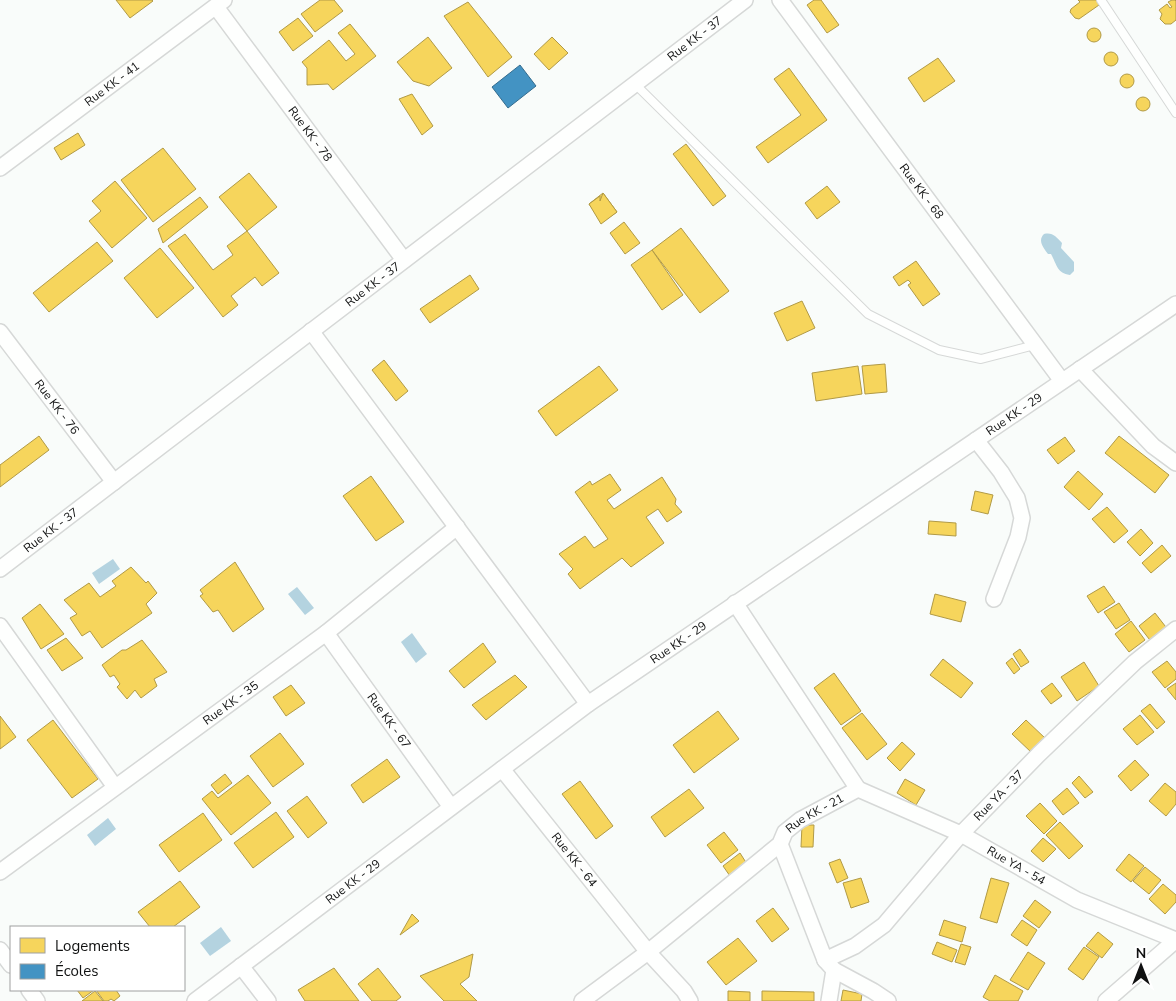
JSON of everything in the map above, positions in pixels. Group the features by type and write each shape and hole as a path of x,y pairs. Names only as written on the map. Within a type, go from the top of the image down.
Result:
{"street":[{"name":"Rue KK - 37","path":"0,569 745,0"},
{"name":"Rue KK - 68","path":"780,0 1062,382"},
{"name":"Rue KK - 41","path":"0,168 220,3"},
{"name":"Rue KK - 78","path":"220,3 404,260"},
{"name":"Rue KK - 29","path":"195,1001 588,704 1176,304"},
{"path":"311,331 588,704"},
{"name":"Rue KK - 76","path":"0,332 114,482"},
{"path":"1080,369 1153,446 1176,463"},
{"path":"976,440 1001,472 1017,498 1022,518 1018,537 994,599"},
{"name":"Rue KK - 35","path":"0,872 326,633 457,527"},
{"name":"Rue KK - 21","path":"582,1001 648,952 780,844 785,832 800,820 858,789 735,604"},
{"path":"0,626 115,787"},
{"name":"Rue YA - 37","path":"829,965 884,925 960,834 1039,754 1135,662 1176,630"},
{"name":"Rue KK - 67","path":"326,633 451,807"},
{"name":"Rue KK - 64","path":"502,769 648,952 684,991 690,1001"},
{"name":"Rue YA - 54","path":"858,789 960,834 1077,900 1176,940"},
{"path":"780,844 829,965 829,1001"},
{"path":"1106,1001 1176,940"},
{"path":"0,950 10,964"},
{"path":"829,965 888,1001"},
{"path":"241,966 268,1001"}],"lane":[{"path":"1101,0 1176,113"},
{"path":"635,84 868,314 939,350 981,359 1035,345"}],"water":[{"path":"1044,234 1052,234 1062,243 1061,248 1074,262 1074,271 1070,275 1060,270 1051,254 1048,254 1043,247 1041,239"},
{"path":"113,559 120,569 99,584 92,573"},
{"path":"297,587 314,608 305,615 288,594"},
{"path":"412,633 427,654 416,663 401,642"},
{"path":"108,818 116,829 95,846 87,835"},
{"path":"221,927 231,941 210,956 200,943"}],"building: Logements":[{"path":"116,0 152,0 153,1 130,18"},
{"path":"320,0 334,0 343,11 315,32 301,14"},
{"path":"814,0 821,0 839,25 827,33 807,5"},
{"path":"1078,0 1097,0 1099,5 1079,19 1075,18 1070,12 1080,2"},
{"path":"1176,1 1176,20 1171,24 1165,24 1160,19 1162,14 1159,10 1167,4 1170,8 1172,7 1168,2"},
{"path":"468,2 512,57 488,77 444,16"},
{"path":"298,18 313,36 293,51 279,32"},
{"path":"350,24 376,56 333,90 328,84 307,85 307,68 302,62 329,40 346,61 355,54 338,33"},
{"path":"1091,28 1097,28 1101,35 1097,42 1091,42 1087,38 1087,32"},
{"path":"428,37 452,68 429,86 413,81 397,62"},
{"path":"552,37 568,53 549,70 534,54"},
{"path":"1108,52 1114,52 1118,59 1114,66 1108,66 1104,62 1104,56"},
{"path":"938,58 955,81 924,102 908,78"},
{"path":"789,68 827,120 768,163 756,147 801,115 774,79"},
{"path":"1124,74 1130,74 1134,81 1130,88 1124,88 1120,84 1120,78"},
{"path":"412,94 433,126 422,135 399,99"},
{"path":"1140,97 1146,97 1150,104 1146,111 1140,111 1136,107 1136,101"},
{"path":"78,133 85,145 61,160 54,148"},
{"path":"686,144 726,196 713,206 673,154"},
{"path":"163,148 196,189 153,222 121,180"},
{"path":"249,173 277,207 247,231 219,197"},
{"path":"115,181 147,218 112,248 89,221 101,211 92,201"},
{"path":"827,186 840,202 817,219 805,203"},
{"path":"603,193 617,212 602,222 589,204"},
{"path":"603,193 617,212 601,224 589,204 600,196 600,201"},
{"path":"200,197 208,207 163,243 158,229"},
{"path":"624,222 640,243 625,254 610,233"},
{"path":"681,228 729,291 700,313 652,250"},
{"path":"247,231 279,273 262,286 255,277 231,296 238,305 223,317 168,246 185,234 213,270 233,255 227,246"},
{"path":"97,242 113,261 49,312 33,293"},
{"path":"160,248 194,288 157,318 124,278"},
{"path":"652,250 683,295 662,310 631,265"},
{"path":"916,261 940,294 923,306 908,285 911,283 908,280 899,286 893,277"},
{"path":"470,275 479,289 430,323 420,309"},
{"path":"802,301 815,328 787,341 774,313"},
{"path":"384,360 408,391 396,401 372,370"},
{"path":"885,364 887,392 865,394 862,366"},
{"path":"599,366 618,390 556,436 538,411"},
{"path":"858,366 862,394 816,401 812,373"},
{"path":"39,436 49,450 0,487 0,465"},
{"path":"1119,436 1169,475 1155,493 1105,453"},
{"path":"1065,437 1075,451 1058,464 1047,450"},
{"path":"1078,471 1103,494 1089,510 1064,487"},
{"path":"610,474 621,490 607,500 614,509 662,477 676,499 675,504 682,512 667,522 658,509 646,517 664,543 631,567 622,558 580,589 568,574 573,569 559,554 585,536 594,548 608,539 575,492 590,481 592,485"},
{"path":"371,476 404,522 376,541 343,496"},
{"path":"975,491 993,495 988,514 971,510"},
{"path":"1107,507 1128,531 1114,543 1092,519"},
{"path":"929,521 956,523 956,536 928,534"},
{"path":"1141,529 1153,543 1140,556 1127,542"},
{"path":"1162,545 1171,556 1151,573 1142,563"},
{"path":"235,562 264,609 233,632 218,610 213,612 200,596 203,594 200,590"},
{"path":"131,567 146,583 148,581 157,593 146,604 152,613 102,648 90,631 82,636 70,618 77,614 64,600 89,583 100,597 116,586 112,581"},
{"path":"1104,586 1115,602 1098,613 1087,596"},
{"path":"935,594 966,602 961,622 930,614"},
{"path":"1119,603 1130,620 1116,629 1104,612"},
{"path":"40,604 64,634 41,649 22,618"},
{"path":"1155,613 1169,631 1153,644 1139,626"},
{"path":"1131,621 1145,640 1129,652 1115,634"},
{"path":"66,638 83,658 62,671 47,650"},
{"path":"142,640 167,672 154,679 157,686 141,698 135,690 127,699 117,687 120,684 114,675 110,677 102,665 122,650 126,650"},
{"path":"483,643 496,662 464,688 449,671"},
{"path":"1020,649 1029,662 1021,667 1013,654"},
{"path":"1012,658 1020,669 1014,674 1006,663"},
{"path":"943,659 973,683 961,698 930,675"},
{"path":"1167,661 1176,672 1176,679 1165,688 1152,672"},
{"path":"1084,662 1099,686 1077,701 1061,677"},
{"path":"834,673 861,711 841,725 814,688"},
{"path":"515,675 527,687 486,720 472,705"},
{"path":"1052,683 1062,696 1051,704 1041,691"},
{"path":"1176,683 1176,700 1167,689"},
{"path":"291,685 305,703 286,716 273,697"},
{"path":"1150,704 1165,722 1157,729 1141,711"},
{"path":"718,711 739,739 694,773 673,745"},
{"path":"862,713 887,744 867,760 842,728"},
{"path":"1140,715 1154,732 1137,745 1123,729"},
{"path":"0,716 16,737 0,749"},
{"path":"53,720 98,779 72,798 27,740"},
{"path":"1026,720 1046,739 1032,753 1012,734"},
{"path":"280,733 304,764 273,787 250,756"},
{"path":"902,742 915,754 900,771 887,758"},
{"path":"387,759 400,777 363,803 351,785"},
{"path":"1135,760 1149,775 1131,791 1118,776"},
{"path":"225,774 232,783 218,794 211,785"},
{"path":"248,775 271,803 231,835 202,799 212,791 218,798"},
{"path":"1079,776 1093,792 1085,798 1072,783"},
{"path":"905,779 925,790 916,805 897,793"},
{"path":"580,781 613,826 596,839 562,794"},
{"path":"1165,783 1176,792 1176,804 1166,816 1149,801"},
{"path":"1067,788 1079,803 1063,815 1052,801"},
{"path":"689,789 704,808 665,837 651,817"},
{"path":"307,796 327,823 308,838 287,811"},
{"path":"1040,803 1057,821 1044,834 1026,816"},
{"path":"276,812 294,837 253,868 234,843"},
{"path":"203,813 222,840 179,872 159,845"},
{"path":"1060,822 1083,846 1069,859 1046,835"},
{"path":"802,825 814,825 813,847 801,847"},
{"path":"724,832 738,850 721,863 707,845"},
{"path":"1043,838 1056,849 1043,862 1031,851"},
{"path":"740,853 747,864 730,876 723,866"},
{"path":"1129,854 1144,866 1131,882 1116,870"},
{"path":"840,859 848,878 837,883 829,863"},
{"path":"1145,867 1161,880 1149,894 1133,881"},
{"path":"861,878 869,902 851,908 843,883"},
{"path":"991,878 1009,883 997,923 980,918"},
{"path":"180,881 200,907 174,926 149,926 138,912"},
{"path":"1163,884 1176,895 1176,902 1165,914 1149,899"},
{"path":"1035,900 1051,912 1039,928 1023,916"},
{"path":"773,908 789,929 772,942 756,921"},
{"path":"412,914 419,921 400,935"},
{"path":"944,920 966,927 962,942 939,935"},
{"path":"1022,920 1037,930 1027,946 1011,935"},
{"path":"1098,932 1113,944 1102,958 1086,946"},
{"path":"738,938 757,961 726,985 707,962"},
{"path":"937,942 957,950 952,962 932,954"},
{"path":"961,944 971,947 965,965 955,962"},
{"path":"1084,947 1099,957 1083,980 1068,969"},
{"path":"1028,952 1045,963 1028,990 1010,980"},
{"path":"473,954 469,977 460,984 477,1001 444,1001 420,976"},
{"path":"334,968 359,1001 305,1001 298,990"},
{"path":"378,968 401,997 396,1001 372,1001 358,984"},
{"path":"995,975 1023,991 1018,1001 990,1001 983,997"},
{"path":"843,990 862,994 861,1001 841,1001"},
{"path":"78,991 93,991 83,998"},
{"path":"95,991 103,1001 82,1001"},
{"path":"97,991 117,991 120,996 114,1001 111,999 104,1001"},
{"path":"728,991 750,992 750,1001 728,1001"},
{"path":"762,991 814,992 814,1001 762,1001"}],"building: Écoles":[{"path":"520,65 536,86 508,108 492,87"}]}
